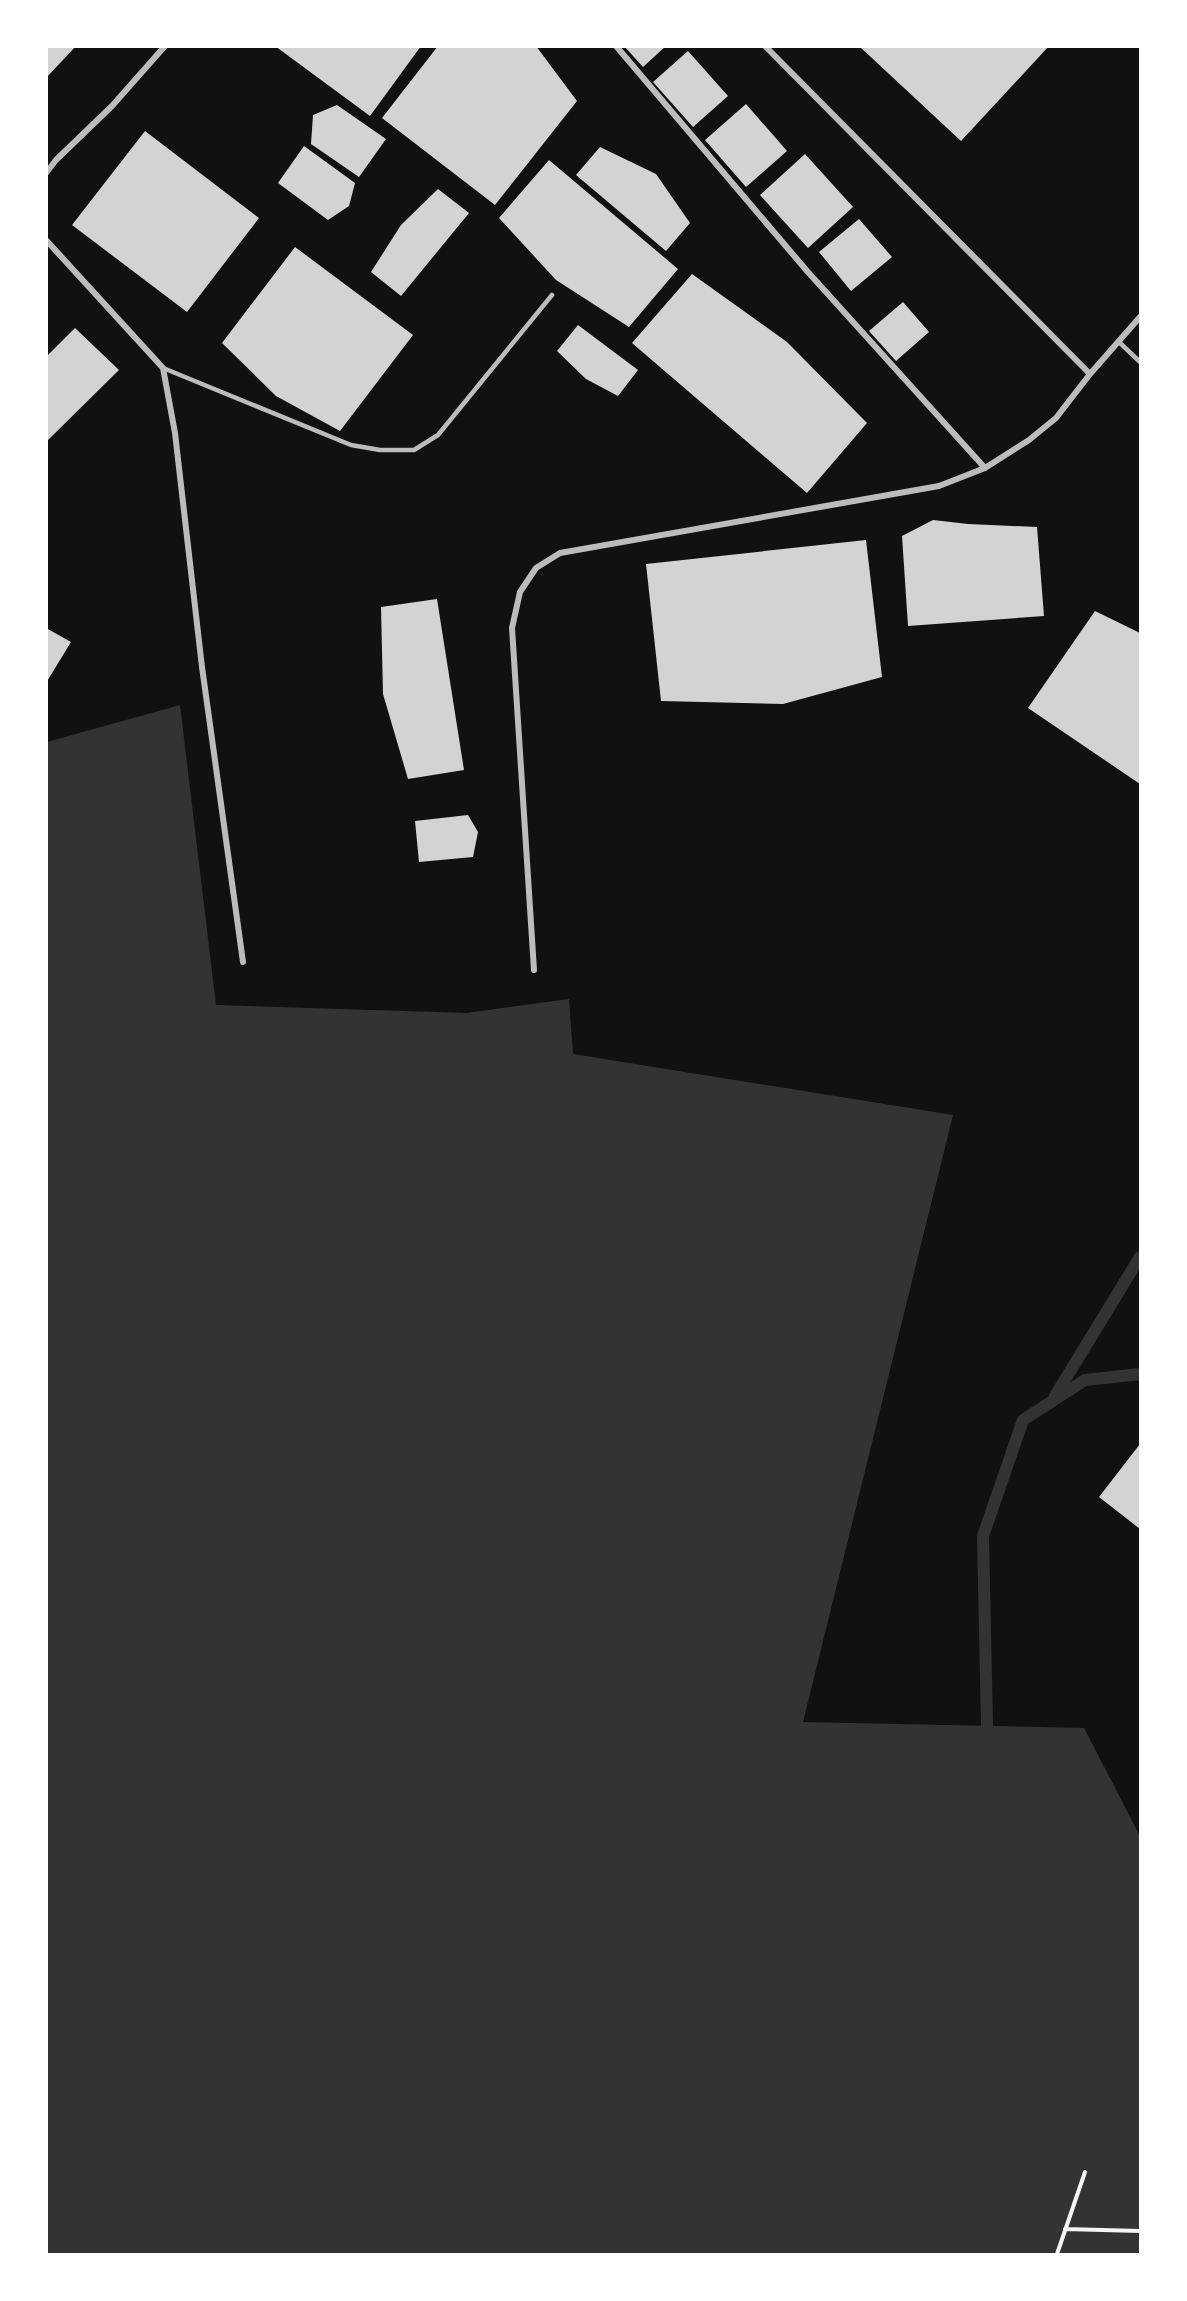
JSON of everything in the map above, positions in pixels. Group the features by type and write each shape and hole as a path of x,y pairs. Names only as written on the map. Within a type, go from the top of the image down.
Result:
{"street":[{"path":"46,173 56,160 112,106 165,46"},
{"path":"616,46 807,271 985,468"},
{"path":"765,46 1090,375"},
{"path":"46,240 164,368 183,489 202,667 243,962"},
{"path":"534,970 512,628 520,592 536,568 560,553 939,486 985,468 1029,440 1056,418 1140,317"}],"lane":[{"path":"164,368 351,445 380,450 414,450 438,435 552,295"},
{"path":"1119,342 1140,362"}],"path":[{"path":"1057,2254 1085,2172"},
{"path":"1065,2229 1140,2231"}],"shaded area":[{"path":"180,705 216,1005 467,1013 569,999 573,1054 953,1115 803,1722 1084,1728 1140,1836 1140,2254 47,2254 47,742"}],"building":[{"path":"46,46 76,46 46,78"},
{"path":"275,46 421,46 370,116"},
{"path":"438,46 536,46 577,101 495,205 382,118"},
{"path":"624,46 666,46 643,67"},
{"path":"859,46 1049,46 961,141"},
{"path":"688,51 728,96 693,127 653,82"},
{"path":"746,104 787,151 746,187 705,140"},
{"path":"337,105 386,139 359,177 311,144 313,115"},
{"path":"145,131 259,218 187,312 72,225"},
{"path":"304,146 355,183 349,206 328,220 278,183"},
{"path":"600,147 656,174 690,223 666,251 576,175"},
{"path":"805,154 853,207 808,248 760,195"},
{"path":"549,160 678,269 629,327 556,280 499,218"},
{"path":"438,189 469,213 401,296 371,272 401,225"},
{"path":"859,219 892,257 851,291 819,252"},
{"path":"295,247 413,335 340,431 276,396 222,343"},
{"path":"692,274 787,342 867,423 807,493 632,343"},
{"path":"903,302 929,332 896,361 869,331"},
{"path":"578,325 638,370 618,396 586,379 557,351"},
{"path":"75,328 119,370 46,442 46,357"},
{"path":"933,520 1037,527 1044,616 908,626 902,536"},
{"path":"866,540 882,677 783,704 661,701 646,564"},
{"path":"437,599 464,770 408,779 383,694 381,607"},
{"path":"1095,611 1140,633 1140,784 1028,708"},
{"path":"46,628 71,642 46,683"},
{"path":"468,815 478,832 473,857 419,862 415,821"},
{"path":"1140,1444 1140,1529 1099,1497"}],"waterway":[{"path":"1055,1396 1140,1257"},
{"path":"987,1726 983,1536 1023,1420 1085,1380 1140,1374"}]}
